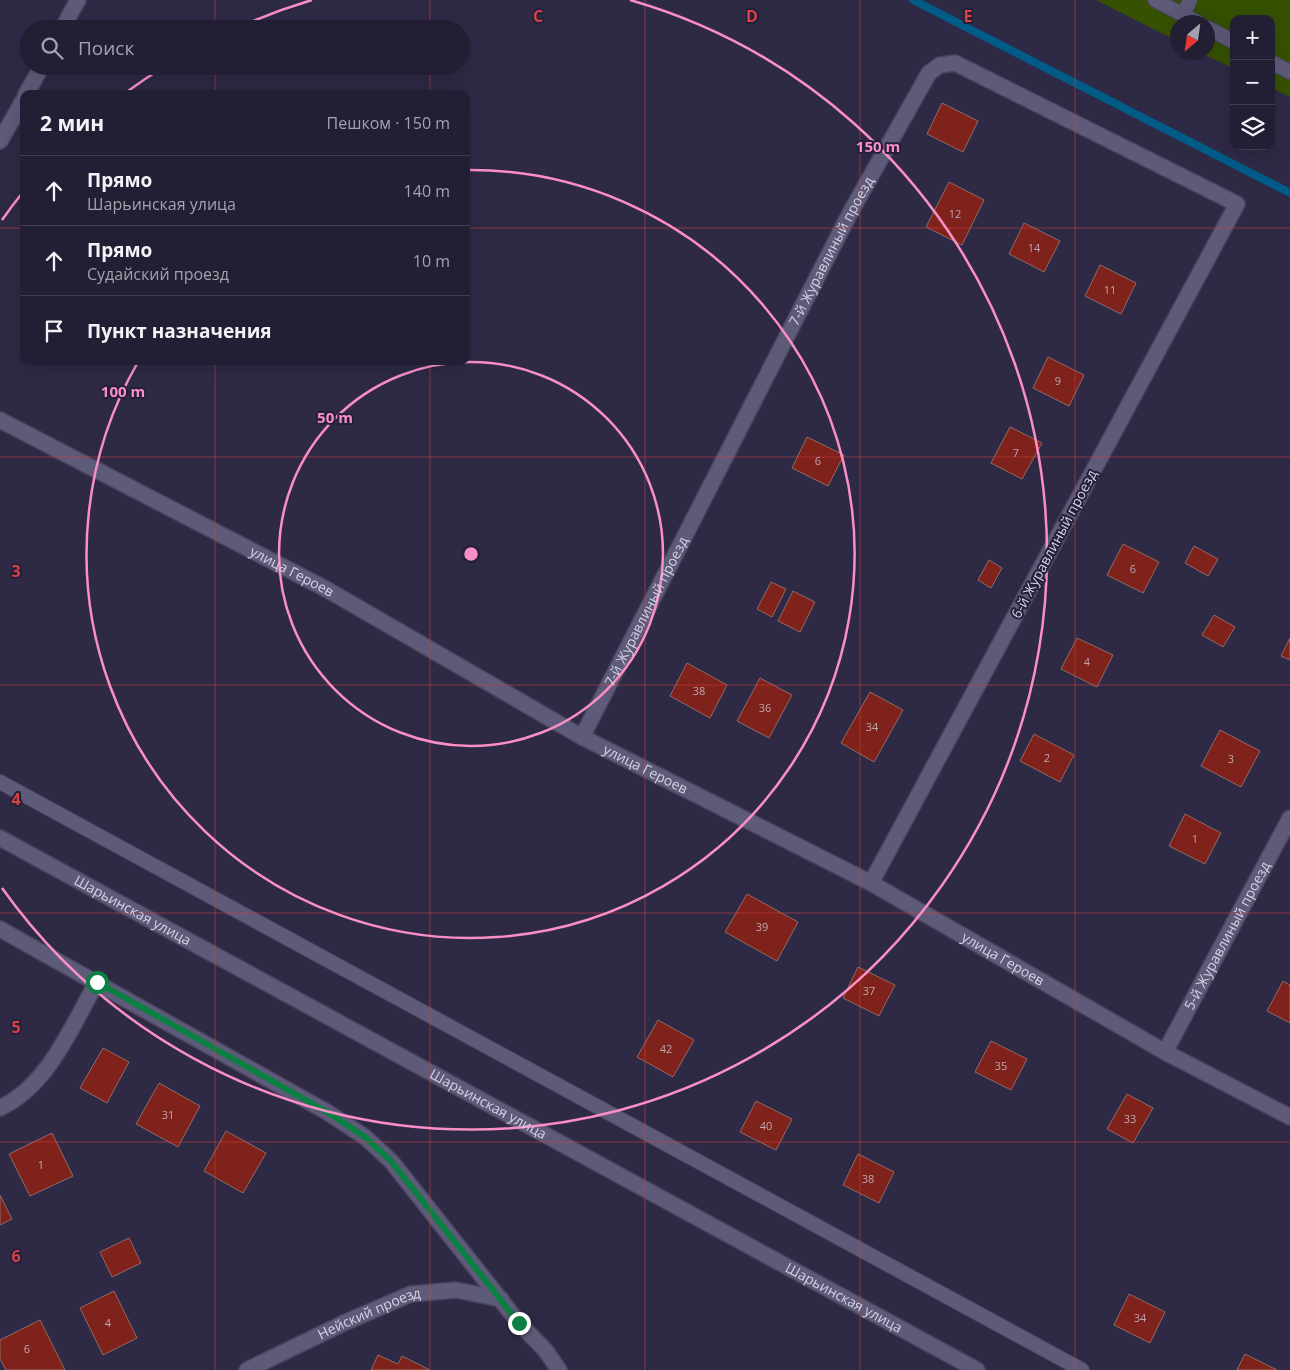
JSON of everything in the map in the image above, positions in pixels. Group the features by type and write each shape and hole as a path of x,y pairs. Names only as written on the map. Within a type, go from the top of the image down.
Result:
{"street":[{"path":"67,20 78,0"},
{"name":"7-й Журавлиный проезд","path":"582,737 850,213 929,73 940,65 955,64 1237,204"},
{"path":"28,90 37,75"},
{"path":"0,142 20,105"},
{"name":"6-й Журавлиный проезд","path":"871,884 1237,204"},
{"name":"улица Героев","path":"0,420 326,589 582,737 871,884 1165,1052 1290,1117"},
{"name":"5-й Журавлиный проезд","path":"1165,1052 1290,818"},
{"name":"Шарьинская улица","path":"0,838 977,1370"},
{"path":"0,929 327,1112 365,1137 391,1161 519,1323 546,1351 559,1370"},
{"path":"0,1108 30,1087 51,1062 97,982"},
{"name":"Нейский проезд","path":"247,1370 346,1322 411,1294 456,1290 501,1299"}],"lane":[{"path":"1154,0 1183,15 1190,0"},
{"path":"1215,32 1230,40"},
{"path":"1275,64 1290,72"},
{"path":"0,782 1082,1370"}],"green space":[{"path":"1096,0 1290,0 1290,97 1275,90 1275,15 1230,15 1230,67 1215,60 1215,15 1170,15 1170,37"}],"building":[{"path":"942,103 978,121 963,152 927,134"},
{"path":"949,182 984,200 962,245 926,227"},
{"path":"1024,223 1060,241 1044,272 1009,254"},
{"path":"1100,265 1136,283 1121,314 1085,296"},
{"path":"1048,357 1084,375 1069,406 1033,388"},
{"path":"1010,427 1042,443 1022,479 991,463"},
{"path":"807,437 844,455 828,486 792,468"},
{"path":"1123,544 1159,562 1143,593 1107,575"},
{"path":"1194,546 1218,559 1208,576 1185,563"},
{"path":"989,560 1002,568 991,588 978,580"},
{"path":"771,582 786,589 772,617 757,609"},
{"path":"793,591 815,602 800,632 778,621"},
{"path":"1214,615 1235,627 1223,647 1202,635"},
{"path":"1077,638 1113,655 1097,687 1061,669"},
{"path":"1290,638 1290,660 1281,656"},
{"path":"687,663 727,685 710,718 670,696"},
{"path":"760,678 792,695 769,738 737,721"},
{"path":"870,692 903,710 874,762 841,743"},
{"path":"1220,730 1260,751 1241,787 1201,766"},
{"path":"1034,734 1074,755 1060,782 1020,761"},
{"path":"1185,814 1221,833 1205,864 1169,846"},
{"path":"747,894 798,922 777,961 725,932"},
{"path":"858,967 895,985 879,1016 843,998"},
{"path":"1283,981 1290,985 1290,1023 1267,1011"},
{"path":"658,1020 694,1040 673,1077 637,1057"},
{"path":"991,1041 1027,1059 1011,1090 975,1072"},
{"path":"103,1048 129,1062 107,1103 80,1088"},
{"path":"159,1083 200,1106 178,1147 136,1124"},
{"path":"1127,1094 1153,1108 1133,1143 1107,1129"},
{"path":"756,1101 792,1119 776,1150 740,1132"},
{"path":"226,1131 266,1153 243,1193 204,1171"},
{"path":"52,1133 73,1176 30,1196 9,1154"},
{"path":"858,1154 894,1172 879,1203 843,1185"},
{"path":"0,1195 12,1219 0,1225"},
{"path":"129,1238 141,1263 112,1277 100,1252"},
{"path":"114,1291 137,1338 103,1355 80,1308"},
{"path":"1129,1294 1165,1312 1150,1343 1114,1325"},
{"path":"40,1320 65,1370 6,1370 0,1359 0,1340"},
{"path":"1245,1354 1277,1370 1237,1370"},
{"path":"378,1355 398,1364 402,1356 430,1370 371,1370"}],"waterway":[{"path":"913,0 1290,193"}],"route":[{"path":"97,982 327,1112 365,1137 391,1161 519,1323"}]}
